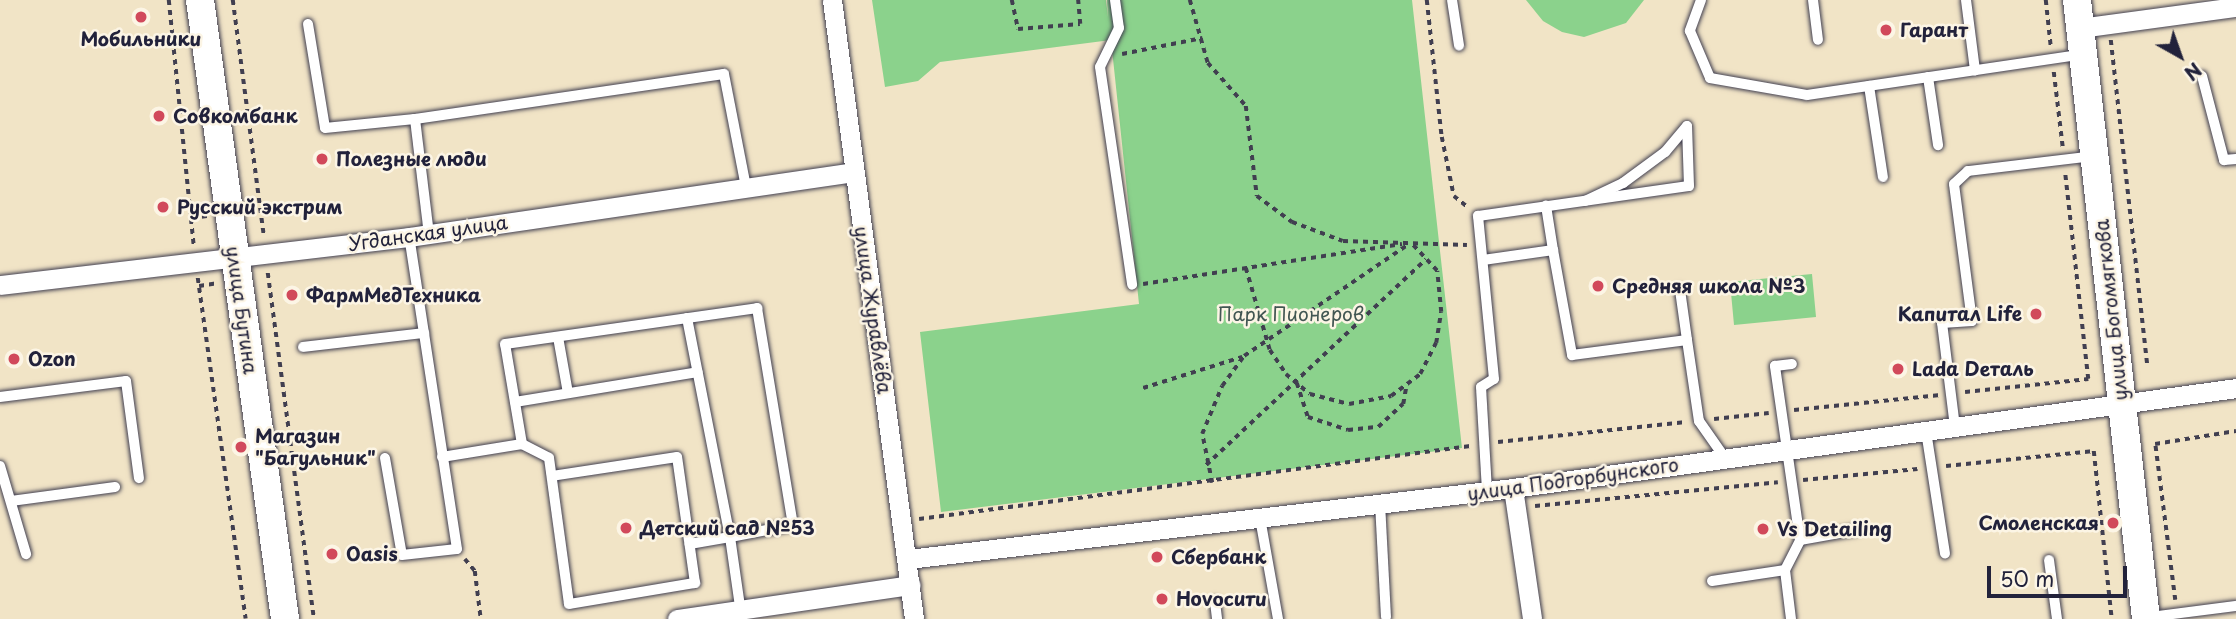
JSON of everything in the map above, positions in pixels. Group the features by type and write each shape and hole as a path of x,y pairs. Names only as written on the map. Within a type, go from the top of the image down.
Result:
{"main road":[{"name":"улица Бутина","path":"200,0 285,619"},
{"name":"улица Богомягкова","path":"2077,0 2146,618"}],"street":[{"name":"улица Журавлёва","path":"832,0 914,619"},
{"path":"2082,41 2110,25 2236,8"},
{"name":"Угданская улица","path":"0,285 419,235 854,172"},
{"name":"улица Подгорбунского","path":"908,559 1513,488 2236,388"},
{"path":"1513,488 1532,619"},
{"path":"677,619 741,615 911,585"}],"lane":[{"path":"1115,0 1119,28 1100,67 1132,285"},
{"path":"1452,0 1459,45"},
{"path":"1700,0 1690,30 1710,78 1807,95 2053,58 2082,41"},
{"path":"1813,0 1818,40"},
{"path":"1966,0 1975,70"},
{"path":"308,24 325,128 415,119 724,74 746,187"},
{"path":"2202,76 2224,160 2236,159"},
{"path":"1928,77 1938,145"},
{"path":"1869,86 1882,177"},
{"path":"385,458 402,555 457,549 424,333 415,119"},
{"path":"1487,491 1481,387 1494,379 1478,216 1546,206 1584,201 1689,186 1686,126 1665,152 1623,183 1584,201"},
{"path":"1955,427 1942,323 1972,321 1954,184 1968,171 2094,156"},
{"path":"1546,206 1572,355 1687,340"},
{"path":"1483,260 1553,250"},
{"path":"1679,290 1699,421 1726,458"},
{"path":"522,444 505,344 757,308 793,525 690,544"},
{"path":"687,318 730,537 741,615"},
{"path":"303,347 424,333"},
{"path":"558,337 568,393"},
{"path":"1791,619 1785,570 1800,540 1775,366 1792,364"},
{"path":"515,402 698,372"},
{"path":"0,397 126,381 139,478"},
{"path":"1926,431 1945,554"},
{"path":"443,457 522,444 549,458 569,604 695,583 677,457 552,476"},
{"path":"0,466 26,554"},
{"path":"10,501 115,487"},
{"path":"1380,503 1386,617"},
{"path":"1260,517 1278,619"},
{"path":"1800,540 1856,530"},
{"path":"2049,560 2057,619"},
{"path":"1712,581 1785,570"},
{"path":"1215,602 1217,619"},
{"path":"2146,618 2236,606"}],"path":[{"path":"169,0 195,261 246,619"},
{"path":"233,0 314,619"},
{"path":"1012,0 1018,29 1080,24 1078,0"},
{"path":"1190,0 1208,63 1246,106 1257,196 1292,222 1343,241 1481,245"},
{"path":"1427,0 1442,137 1454,196 1478,216"},
{"path":"2046,0 2088,379"},
{"path":"2110,25 2148,368"},
{"path":"1105,57 1202,38"},
{"path":"1246,268 1253,305 1270,350 1297,383 1310,394 1349,404 1391,396 1420,374 1437,333 1441,312 1437,271 1411,243"},
{"path":"1132,285 1411,243"},
{"path":"1143,388 1244,356 1411,243"},
{"path":"1206,465 1297,383 1426,259"},
{"path":"1212,483 1206,465 1202,434 1222,386 1244,356"},
{"path":"1297,383 1308,417 1348,430 1378,427 1403,404 1406,385"},
{"path":"2177,613 2155,444 2236,431"},
{"path":"2094,451 2112,619"},
{"path":"457,549 475,571 481,619"}],"green space":[{"name":"Парк Пионеров","path":"872,0 1106,0 1108,17 1107,0 1412,0 1462,448 941,512 920,332 1139,304 1111,40 940,62 918,81 885,87"},
{"path":"1526,0 1644,0 1626,23 1584,37 1562,32 1543,21"},
{"path":"1812,274 1816,317 1734,325 1730,282"}],"place":[{"name":"Мобильники","path":"141,17"},
{"name":"Гарант","path":"1886,30"},
{"name":"Совкомбанк","path":"159,116"},
{"name":"Полезные люди","path":"322,159"},
{"name":"Русский экстрим","path":"163,207"},
{"name":"Средняя школа №3","path":"1598,286"},
{"name":"ФармМедТехника","path":"292,295"},
{"name":"Капитал Life","path":"2036,314"},
{"name":"Ozon","path":"14,359"},
{"name":"Lada Dеталь","path":"1898,369"},
{"name":"Магазин \"Багульник\"","path":"241,447"},
{"name":"Смоленская","path":"2113,523"},
{"name":"Детский сад №53","path":"626,528"},
{"name":"Vs Detailing","path":"1763,529"},
{"name":"Oasis","path":"332,554"},
{"name":"Сбербанк","path":"1157,557"},
{"name":"Ноvосити","path":"1162,599"}]}
